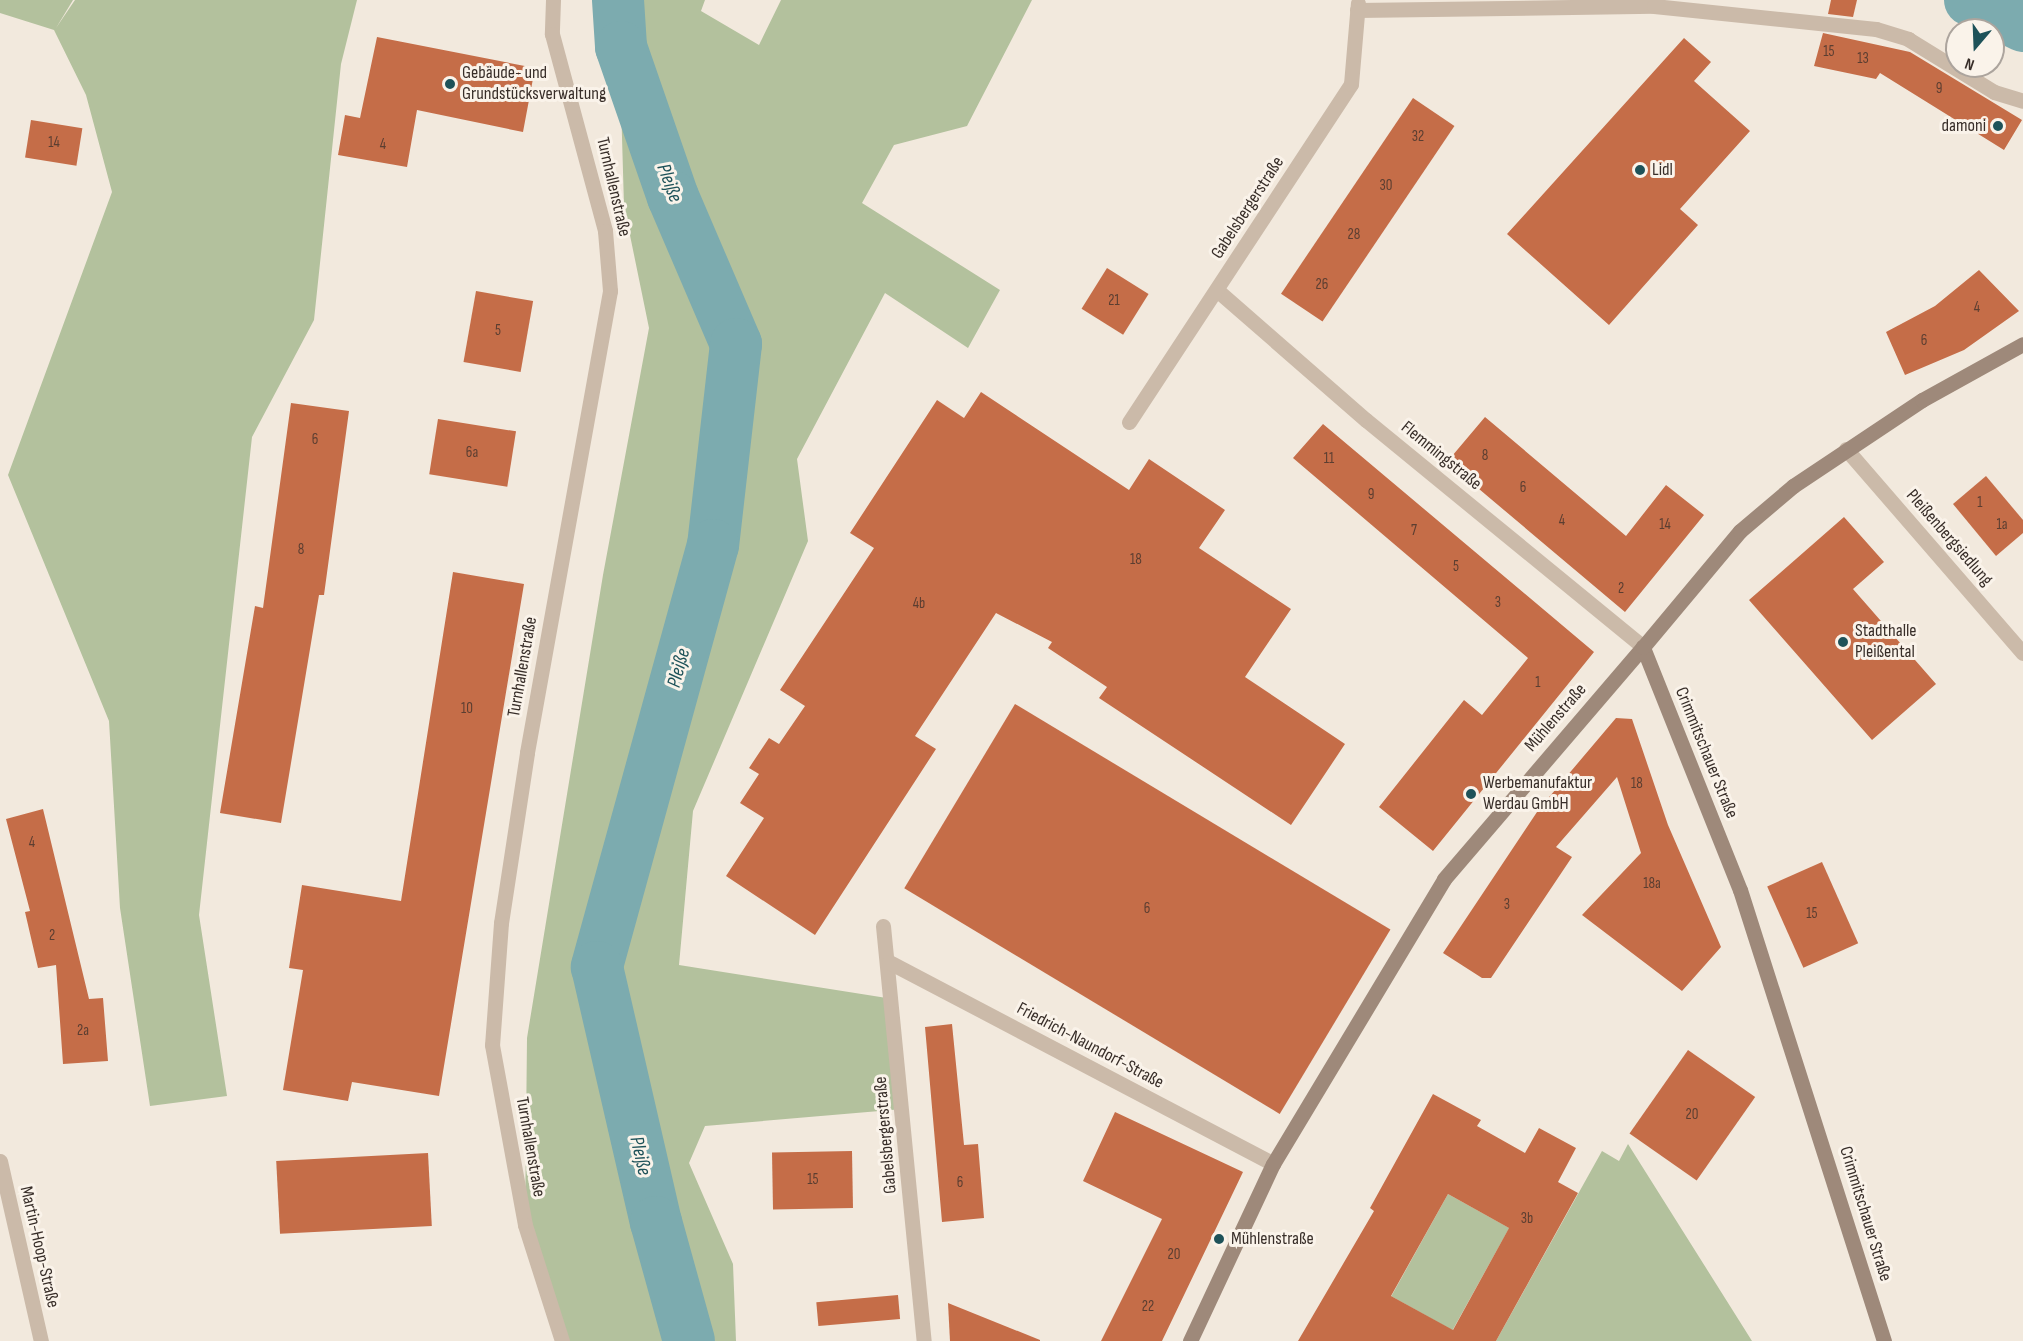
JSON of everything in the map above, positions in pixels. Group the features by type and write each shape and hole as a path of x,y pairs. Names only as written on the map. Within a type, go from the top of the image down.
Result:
{"street":[{"name":"Turnhallenstraße","path":"553,0 552,34 605,231 610,291 527,753 501,923 492,1045 525,1225 562,1341"},
{"path":"1358,5 1654,6 1876,29 1908,39 1994,92 2023,101"},
{"name":"Gabelsbergerstraße","path":"1129,422 1218,291 1351,84 1358,5"},
{"name":"Flemmingstraße","path":"1218,291 1366,420 1643,647"},
{"path":"1643,647 1740,531 1846,449 2023,344"},
{"name":"Pleißenbergsiedlung","path":"1846,449 2023,653"},
{"name":"Mühlenstraße","path":"1191,1341 1273,1164 1444,879 1643,647"},
{"name":"Crimmitschauer Straße","path":"1643,647 1740,890 1884,1341"},
{"name":"Gabelsbergerstraße","path":"883,926 889,962 924,1341"},
{"name":"Friedrich-Naundorf-Straße","path":"889,962 1273,1164"},
{"name":"Martin-Hoop-Straße","path":"0,1161 41,1341"}],"green space":[{"path":"0,0 73,0 56,28 75,0 357,0 341,64 314,320 252,437 199,915 227,1096 150,1106 120,908 109,721 8,475 112,192 86,95 54,30 0,13"},
{"path":"618,0 705,0 701,11 759,45 781,0 1032,0 967,126 894,145 862,203 1000,290 968,348 885,293 797,459 808,541 693,811 679,965 893,999 903,1109 705,1126 689,1163 733,1264 736,1341 562,1341 525,1225 527,1038 603,575 649,328 624,206"},
{"path":"1628,1144 1752,1341 1496,1341 1602,1151 1619,1161"},
{"path":"1448,1194 1509,1228 1453,1330 1391,1296"}],"building":[{"path":"1831,0 1857,0 1853,17 1828,14"},
{"path":"1823,33 1910,52 1945,73 1945,78 1953,78 2022,120 2004,150 1880,73 1876,79 1814,66"},
{"name":"Gebäude- und Grundstücksverwaltung","path":"377,37 535,68 523,132 417,110 407,167 338,155 345,115 360,118"},
{"name":"Lidl","path":"1684,38 1711,62 1694,81 1750,131 1680,209 1698,225 1609,325 1507,234"},
{"path":"1413,98 1454,126 1322,322 1281,294"},
{"path":"31,120 82,128 76,166 25,158"},
{"path":"1107,268 1149,294 1123,335 1082,309"},
{"path":"1979,270 2019,311 1964,350 1905,375 1886,332 1935,306"},
{"path":"476,291 533,301 521,372 463,362"},
{"path":"981,392 1129,490 1149,459 1225,510 1199,548 1291,609 1245,677 1345,744 1291,825 1099,698 1107,687 1048,648 1052,642 996,613 915,736 936,749 815,935 726,876 764,818 740,803 759,774 749,768 769,738 779,744 805,706 780,690 874,548 850,533 937,400 964,418"},
{"path":"291,403 349,411 324,595 319,595 281,823 220,813 255,606 263,608"},
{"path":"1485,417 1626,536 1666,485 1704,515 1625,612 1447,462"},
{"path":"438,419 516,431 507,487 429,474"},
{"path":"1323,424 1594,652 1433,851 1379,807 1464,700 1482,715 1528,658 1293,458"},
{"path":"1986,476 2023,520 2023,533 1996,556 1953,504"},
{"name":"Stadthalle Pleißental","path":"1844,517 1884,562 1853,589 1936,684 1872,740 1749,600"},
{"path":"453,572 524,584 439,1096 352,1082 348,1101 283,1090 303,970 289,968 302,885 401,901"},
{"path":"1015,704 1390,930 1280,1114 904,888"},
{"path":"1616,718 1632,719 1668,825 1721,947 1682,991 1582,915 1641,853 1617,777 1556,847 1572,857 1491,978 1482,978 1443,953 1539,809"},
{"path":"43,809 89,999 103,998 108,1061 63,1064 56,965 38,968 25,912 30,911 6,819"},
{"path":"1822,862 1858,943 1803,968 1767,886"},
{"path":"952,1024 964,1145 978,1144 984,1218 942,1222 925,1027"},
{"path":"1688,1050 1755,1097 1697,1181 1629,1134"},
{"path":"1433,1094 1481,1120 1477,1126 1525,1153 1539,1128 1576,1148 1558,1182 1578,1193 1496,1341 1298,1341 1374,1211 1370,1208","holes":["1448,1194 1509,1228 1453,1330 1391,1296"]},
{"path":"1115,1112 1243,1172 1162,1341 1101,1341 1162,1219 1083,1181"},
{"path":"852,1151 853,1208 773,1209 772,1152"},
{"path":"428,1153 432,1226 280,1234 276,1161"},
{"path":"898,1295 900,1319 818,1326 816,1302"},
{"path":"948,1303 1040,1340 1040,1341 950,1341"}],"waterway":[{"name":"Pleiße","path":"618,0 621,47 673,197 736,344 713,545 597,967 656,1222 689,1341"},
{"name":"Pleiße","path":"1970,0 2023,26"}],"place":[{"name":"Gebäude- und Grundstücksverwaltung","path":"450,84"},
{"name":"damoni","path":"1998,126"},
{"name":"Lidl","path":"1640,170"},
{"name":"Stadthalle Pleißental","path":"1843,642"},
{"name":"Werbemanufaktur Werdau GmbH","path":"1471,794"},
{"name":"Mühlenstraße","path":"1219,1239"}]}
